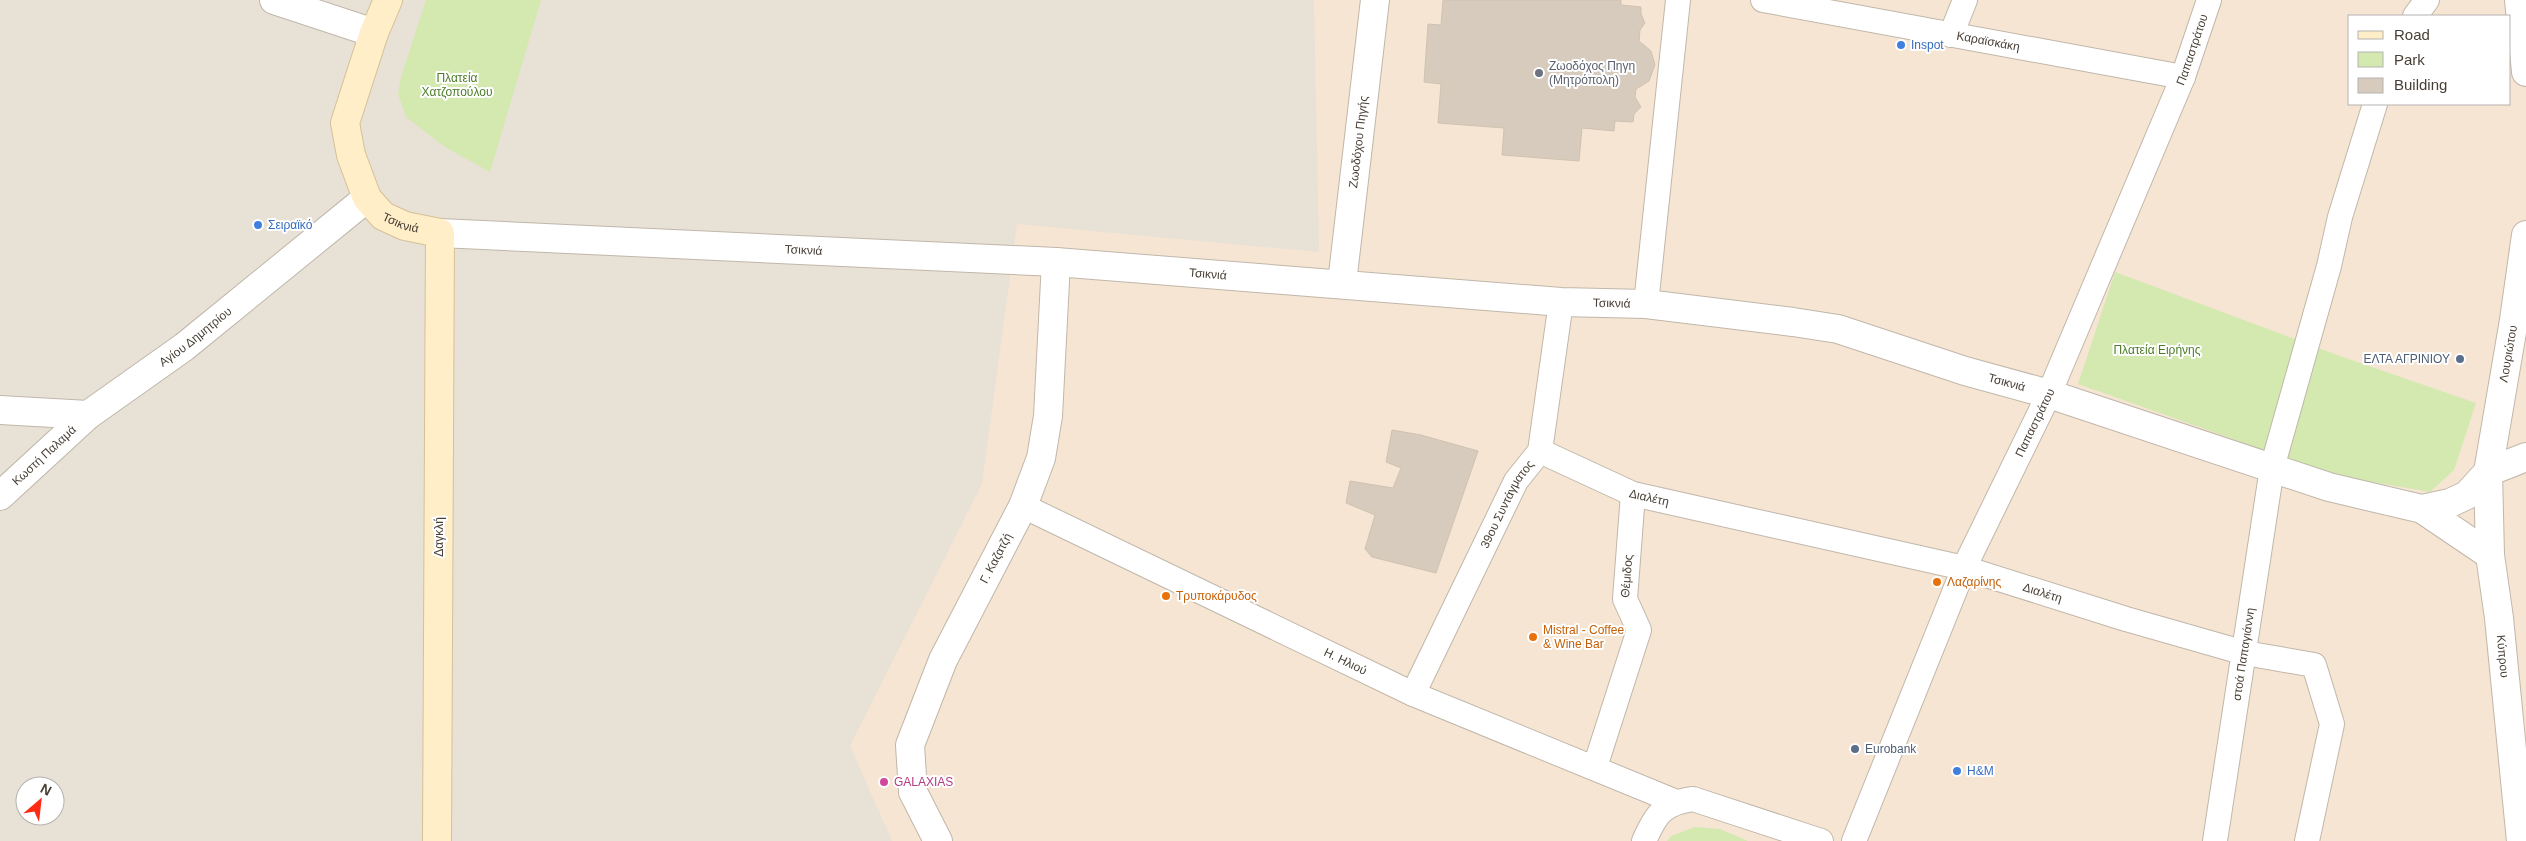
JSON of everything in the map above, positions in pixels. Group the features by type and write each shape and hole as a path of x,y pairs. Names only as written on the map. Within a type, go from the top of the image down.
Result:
{"main road":[{"name":"Τσικνιά","path":"388,0 374,33 345,123 356,175 367,198 383,216 405,226 440,232"},
{"name":"Δαγκλή","path":"437,841 440,232"}],"street":[{"path":"274,0 374,33"},
{"name":"Ζωοδόχου Πηγής","path":"1342,283 1375,0"},
{"path":"1646,304 1678,0"},
{"name":"Καραϊσκάκη","path":"1764,0 2183,77"},
{"path":"1951,35 1965,0"},
{"name":"Παπαστράτου","path":"1854,841 1964,568 2049,394 2183,77 2209,0"},
{"path":"2416,15 2427,0"},
{"path":"2519,0 2526,72"},
{"name":"στοά Παπαγιάννη","path":"2215,841 2246,653 2272,468 2329,266 2340,217 2375,105"},
{"name":"Αγίου Δημητρίου","path":"88,415 184,347 367,198"},
{"name":"Τσικνιά","path":"440,232 1056,262 1342,283 1561,302 1646,304 1838,328 1956,368 2049,394"},
{"name":"Λουριώτου","path":"2488,472 2514,320 2526,235"},
{"name":"Γ. Καζατζή","path":"938,841 912,792 910,745 943,660 1023,506 1041,458 1048,416 1056,262"},
{"name":"39ου Συντάγματος","path":"1413,694 1516,481 1540,451 1561,302"},
{"path":"2049,394 2329,487 2422,509 2490,556"},
{"path":"0,410 88,415"},
{"name":"Κωστή Παλαμά","path":"0,496 88,415"},
{"name":"Διαλέτη","path":"1540,451 1633,494 1964,568 2126,619 2246,653 2314,665 2332,724 2307,841"},
{"path":"2422,509 2450,503 2467,495 2488,472 2526,456"},
{"name":"Κύπρου","path":"2488,472 2490,556 2499,618 2521,841"},
{"name":"Θέμιδος","path":"1595,767 1639,630 1625,599 1633,494"},
{"name":"Η. Ηλιού","path":"1023,506 1413,694 1595,767 1674,802"},
{"path":"1644,841 1661,812 1674,802 1693,799 1821,841"}],"shaded area":[{"path":"0,0 2526,0 2526,841 0,841"},
{"path":"1314,0 2526,0 2526,841 892,841 850,746 982,484 1017,224 1319,252"}],"green space":[{"name":"Πλατεία Χατζοπούλου","path":"426,0 541,0 490,172 445,147 406,117 398,94 401,77"},
{"name":"Πλατεία Ειρήνης","path":"2115,272 2340,356 2476,403 2454,470 2430,492 2337,476 2078,384"},
{"path":"1695,827 1720,829 1748,841 1667,841 1671,836"}],"building":[{"name":"Ζωοδόχος Πηγη (Μητρόπολη)","path":"1443,0 1621,0 1621,5 1641,7 1641,14 1645,23 1640,30 1639,41 1651,51 1655,65 1649,81 1636,89 1635,97 1641,107 1634,114 1633,122 1615,121 1614,131 1582,128 1579,161 1502,155 1504,128 1438,123 1441,84 1424,82 1428,24 1441,25"},
{"path":"1392,430 1421,435 1478,451 1436,573 1372,557 1365,549 1375,515 1346,503 1350,481 1393,488 1401,468 1386,462"}],"place":[{"name":"Inspot","path":"1901,45"},
{"name":"Ζωοδόχος Πηγη (Μητρόπολη)","path":"1539,73"},
{"name":"Σειραϊκό","path":"258,225"},
{"name":"ΕΛΤΑ ΑΓΡΙΝΙΟΥ","path":"2460,359"},
{"name":"Λαζαρίνης","path":"1937,582"},
{"name":"Τρυποκάρυδος","path":"1166,596"},
{"name":"Mistral - Coffee & Wine Bar","path":"1533,637"},
{"name":"Eurobank","path":"1855,749"},
{"name":"H&M","path":"1957,771"},
{"name":"GALAXIAS","path":"884,782"}]}
